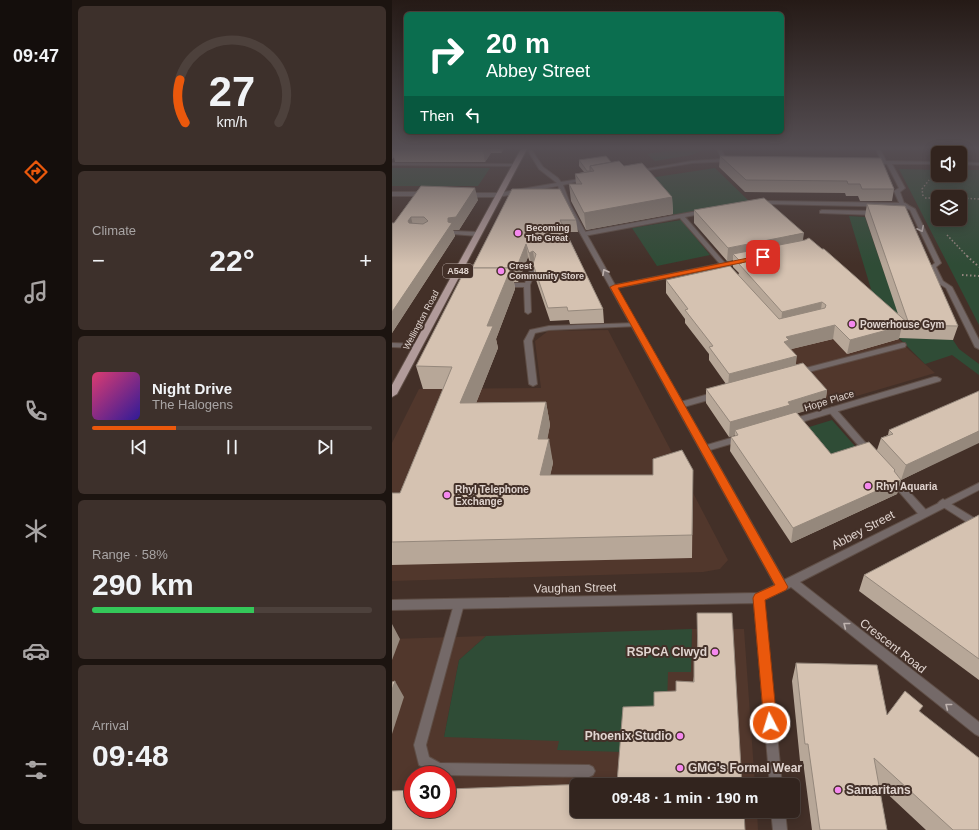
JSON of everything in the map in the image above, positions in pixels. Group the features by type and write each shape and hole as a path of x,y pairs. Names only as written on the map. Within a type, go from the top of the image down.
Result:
{"main road":[{"name":"Wellington Road","path":"392,394 418,346 454,286 502,188"}],"street":[{"path":"460,195 498,195 539,188"},
{"name":"Crescent Road","path":"561,188 568,206 704,448 787,584 979,730"},
{"path":"902,188 897,191 902,204 912,209 938,263 933,267 936,275 940,282 949,286 979,347"},
{"path":"392,194 430,194"},
{"path":"417,200 422,194"},
{"path":"769,203 905,205"},
{"path":"584,234 710,210"},
{"path":"822,212 883,213"},
{"path":"906,214 914,214"},
{"path":"681,216 734,276"},
{"path":"454,233 478,234"},
{"path":"614,287 752,259"},
{"path":"528,312 527,285 534,267"},
{"path":"496,286 527,285"},
{"path":"534,384 528,341 532,331 549,328 636,325"},
{"path":"392,345 418,346"},
{"path":"790,375 902,345"},
{"name":"Hope Place","path":"780,426 937,379"},
{"path":"680,405 724,393"},
{"path":"832,410 874,458"},
{"path":"704,448 750,435"},
{"path":"884,469 923,513"},
{"name":"Abbey Street","path":"759,598 923,513 979,486"},
{"path":"943,503 979,526"},
{"path":"759,598 775,778"},
{"name":"Vaughan Street","path":"392,605 759,598"},
{"path":"459,604 420,745 423,761 439,769 588,771"},
{"path":"779,818 780,830"}],"path":[{"path":"923,188 922,189 927,204"},
{"path":"967,198 979,199"},
{"path":"945,233 954,244 979,268"}],"shaded area":[{"path":"880,319 909,350 935,373 727,434 706,403 744,392 740,341"},
{"path":"608,330 728,560 720,569 703,572 392,581 392,443 419,389 541,388 535,341 548,331"},
{"path":"692,629 744,629 755,778 570,778 570,818 757,818 758,830 392,830 392,639 486,636 459,660 444,737 668,672 691,671"}],"green space":[{"path":"650,188 735,188 750,202 673,215"},
{"path":"909,188 979,188 979,325"},
{"path":"849,216 865,217 886,278 891,278 953,340 959,349 979,364 979,375 952,355 925,364 880,319"},
{"path":"681,220 710,255 657,266 632,228"},
{"path":"832,420 861,453 834,462 806,428"},
{"path":"692,629 691,672 668,672 667,706 623,752 557,750 559,741 444,737 459,660 486,636"}],"building":[{"path":"420,188 475,188 456,217 448,218 448,222 452,223 392,312 392,223 394,223","holes":["411,217 424,217 428,221 423,224 409,223 408,221"]},
{"path":"571,188 664,188 672,197 584,213"},
{"path":"861,188 893,188 894,189 862,189"},
{"path":"512,189 560,189 576,220 560,220 603,309 568,311 567,307 548,308 533,264 536,254 533,251 529,253 526,244 516,269 472,268"},
{"path":"764,198 804,233 728,248 694,210"},
{"path":"867,204 905,206 958,326 901,325 902,326 850,340 835,325 786,337 789,340 784,342 797,356 729,374 709,347 713,346 685,310 688,309 666,280 730,266 779,319 825,308 826,305 822,302 782,312 739,264 742,263 733,254 809,238 824,249 909,324"},
{"path":"466,268 511,268 487,326 493,326 460,403 546,402 538,439 549,439 540,475 653,475 653,459 682,450 693,470 692,535 392,542 392,493 400,493 452,367 416,366"},
{"path":"803,363 827,390 788,402 790,405 730,422 706,389"},
{"path":"979,391 979,431 906,465 881,438 893,434 889,430"},
{"path":"796,412 831,454 869,442 895,470 894,471 901,480 793,528 731,437 738,435 735,430"},
{"path":"979,515 979,659 864,575"},
{"path":"697,613 732,613 742,778 617,778 623,707 654,706 654,692 676,691 676,681 694,682 694,659 698,659"},
{"path":"796,663 877,665 887,715 905,691 923,706 919,711 979,758 979,830 953,830 874,758 887,830 820,830 808,744 805,744"},
{"path":"395,681 392,690 392,682"},
{"path":"570,785 570,818 744,818 745,830 392,830 392,791 404,790 404,818 456,818 456,789"}],"place":[{"name":"Becoming The Great","path":"518,233"},
{"name":"Crest Community Store","path":"501,271"},
{"name":"Powerhouse Gym","path":"852,324"},
{"name":"Rhyl Aquaria","path":"868,486"},
{"name":"Rhyl Telephone Exchange","path":"447,495"},
{"name":"RSPCA Clwyd","path":"715,652"},
{"name":"Phoenix Studio","path":"680,736"},
{"name":"GMG's Formal Wear","path":"680,768"},
{"name":"Samaritans","path":"838,790"}],"route":[{"path":"763,257 614,287 782,587 759,598 770,723"}]}
